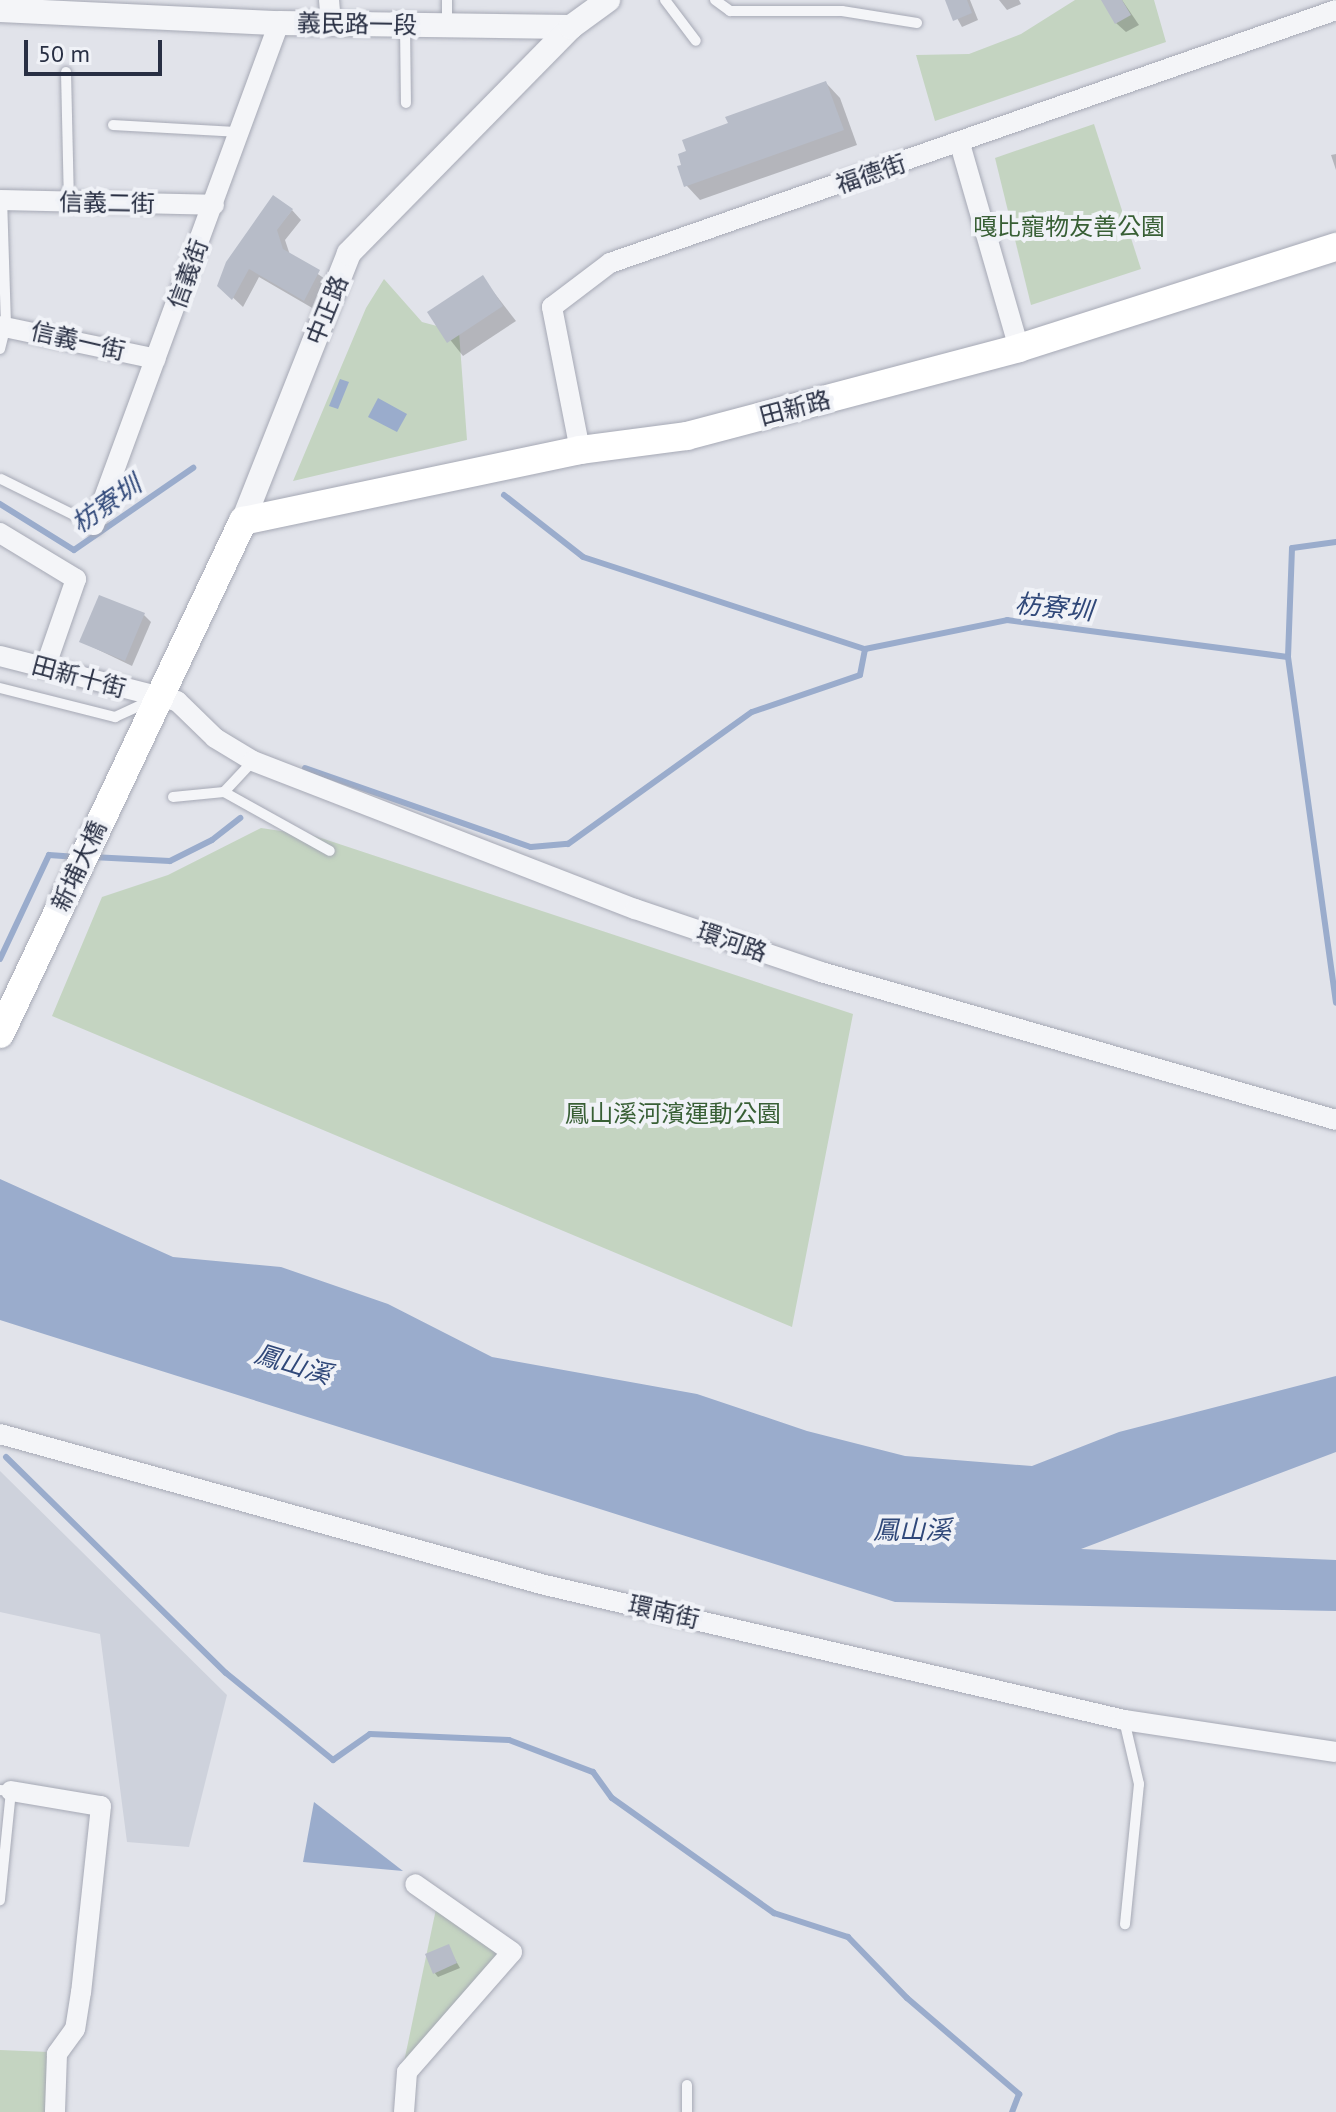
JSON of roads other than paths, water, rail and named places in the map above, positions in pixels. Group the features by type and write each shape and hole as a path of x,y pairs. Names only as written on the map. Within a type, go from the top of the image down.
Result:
{"main road":[{"name":"田新路","path":"243,521 580,450 687,436 1019,348 1336,247"},
{"name":"中正路","path":"157,698 243,521"},
{"name":"新埔大橋","path":"0,1034 157,698"}],"street":[{"name":"中正路","path":"243,521 349,253 571,27 608,0"},
{"name":"義民路一段","path":"1,7 67,5 279,23 330,12 405,24 571,27"},
{"name":"福德街","path":"580,450 552,307 610,263 960,144 1336,10"},
{"name":"信義街","path":"94,525 279,23"},
{"path":"960,144 1019,348"},
{"name":"信義二街","path":"1,200 214,205"},
{"name":"信義一街","path":"3,325 156,359"},
{"path":"0,533 76,579 45,668"},
{"name":"田新十街","path":"0,656 157,698"},
{"name":"環河路","path":"157,698 177,701 215,738 253,761 635,909 821,972 1336,1120"},
{"name":"環南街","path":"0,1434 545,1585 1124,1720 1336,1752"},
{"path":"5,1790 101,1806 75,2029 57,2054 55,2112"},
{"path":"404,2112 407,2072 512,1952 415,1884"}],"lane":[{"path":"447,0 447,25"},
{"path":"665,0 696,41"},
{"path":"715,0 730,11 842,11 917,23"},
{"path":"405,24 406,103"},
{"path":"66,72 69,202"},
{"path":"113,125 240,132"},
{"path":"0,349 3,325 1,200"},
{"path":"1,479 94,525"},
{"path":"0,688 115,717 157,698"},
{"path":"224,792 253,761"},
{"path":"173,797 224,792 330,851"},
{"path":"1124,1720 1139,1784 1125,1924"},
{"path":"0,1900 5,1790"},
{"path":"687,2085 687,2112"}],"water":[{"path":"340,379 349,382 338,409 329,406"},
{"path":"378,398 407,414 397,432 368,417"},
{"name":"鳳山溪","path":"0,1179 173,1257 281,1267 388,1304 492,1357 697,1394 807,1431 905,1456 1032,1466 1119,1432 1336,1376 1336,1452 1081,1549 1336,1560 1336,1611 895,1602 0,1320"},
{"path":"314,1802 403,1871 303,1862"}],"waterway":[{"name":"枋寮圳","path":"0,504 74,550 193,468"},
{"name":"枋寮圳","path":"504,495 583,557 865,649 1007,620 1288,657"},
{"name":"枋寮圳","path":"1336,542 1292,548 1288,657 1336,1003"},
{"path":"305,768 531,847 568,844 752,712 860,675 865,649"},
{"path":"92,857 170,861 212,840 240,818"},
{"path":"0,959 49,855 77,857"},
{"path":"6,1457 226,1673 333,1760 370,1734 509,1740 593,1772 612,1798 774,1913 848,1937 907,1998 1019,2094 1012,2112"}],"park label":[{"name":"嘎比寵物友善公園","path":"1069,227"},
{"name":"鳳山溪河濱運動公園","path":"673,1114"}]}
